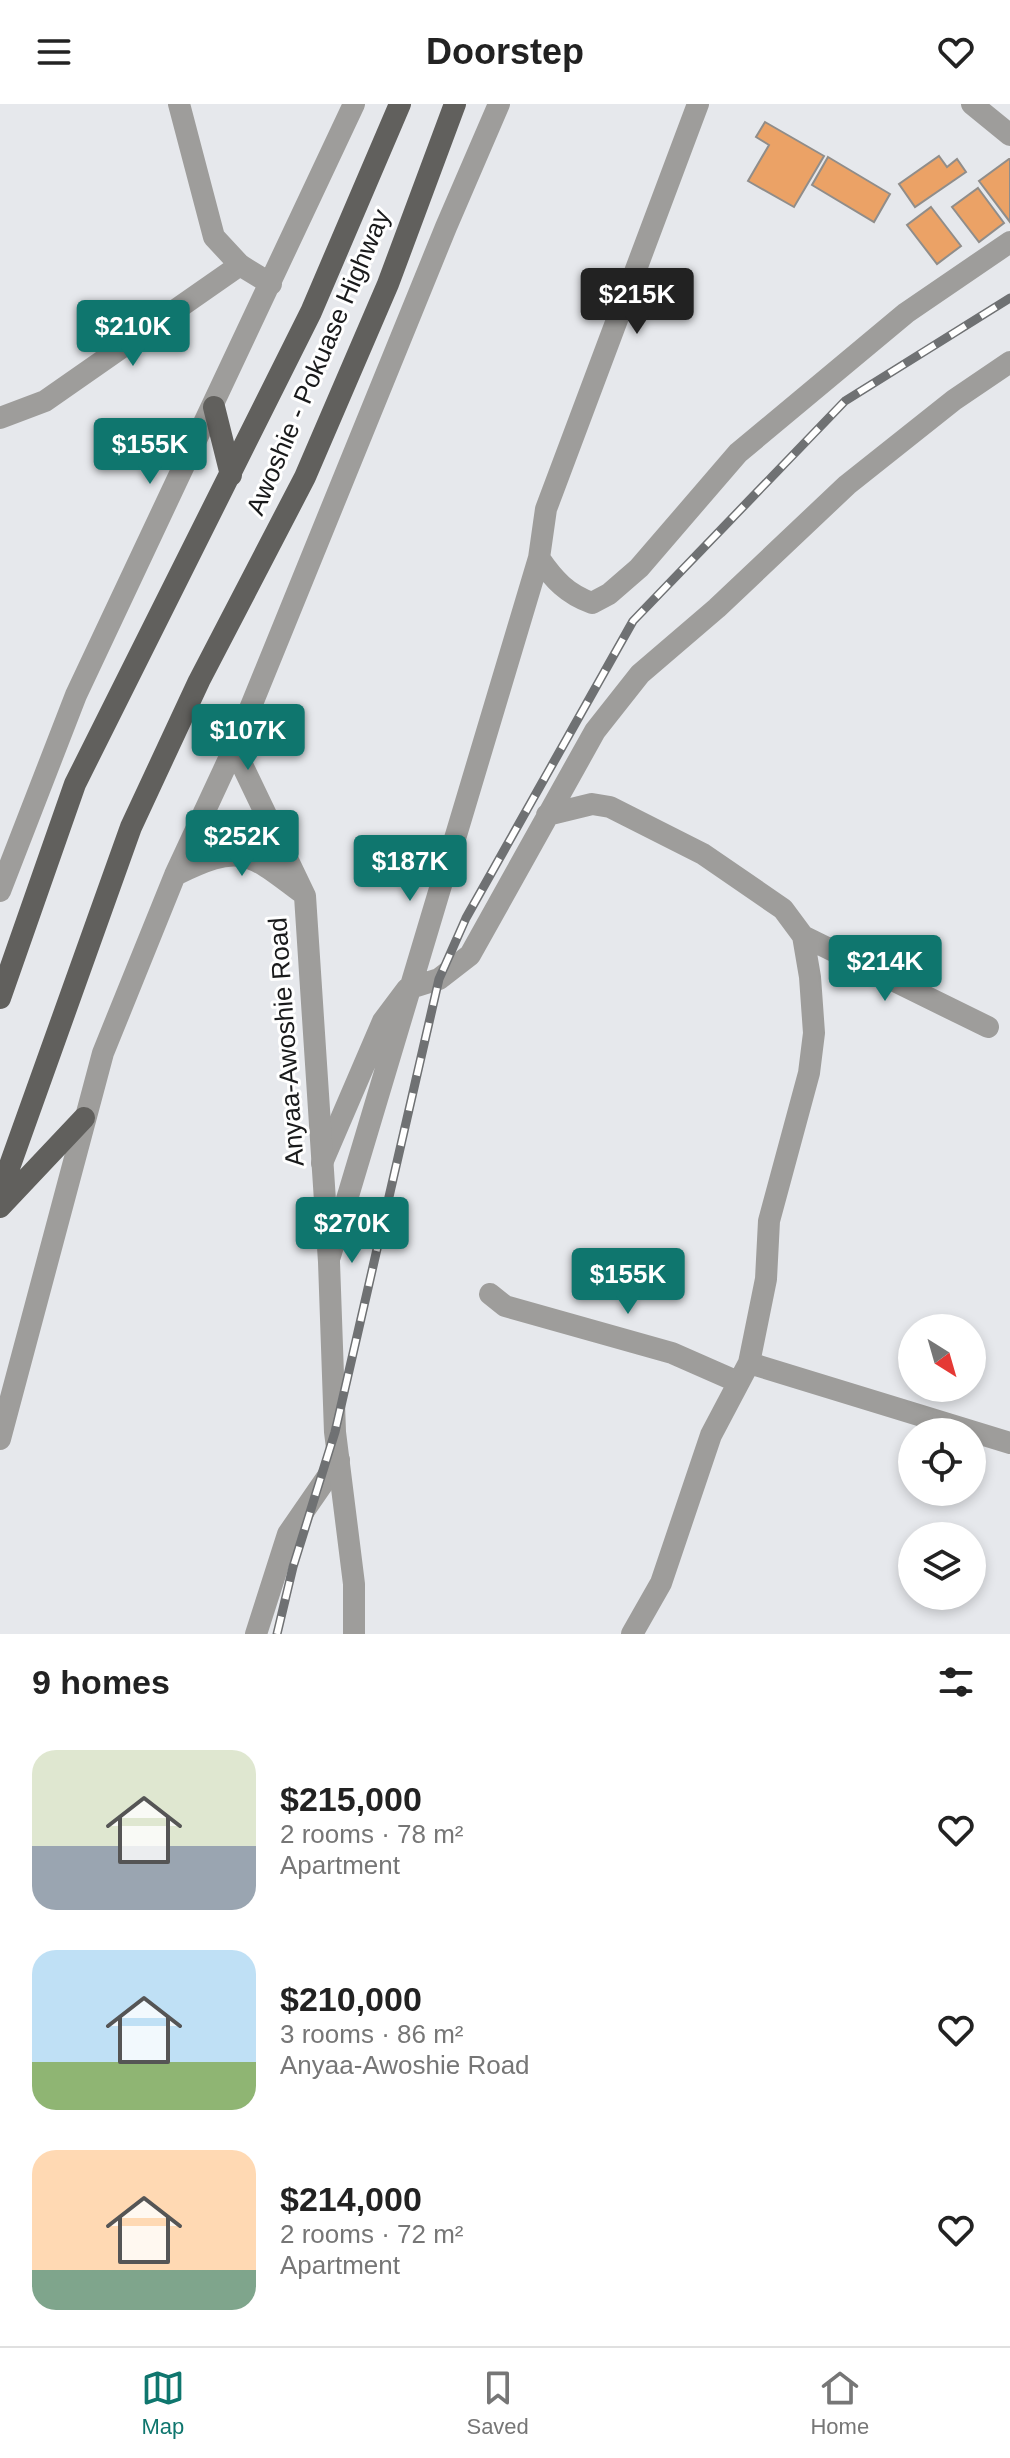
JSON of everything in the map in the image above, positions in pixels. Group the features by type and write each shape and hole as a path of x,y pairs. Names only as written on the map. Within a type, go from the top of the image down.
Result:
{"main road":[{"name":"Awoshie - Pokuase Highway","path":"231,475 311,312 400,104"},
{"name":"Awoshie - Pokuase Highway","path":"0,1193 131,827 199,681 305,477 388,284 455,104"},
{"path":"0,998 75,784 231,475 214,407"},
{"path":"0,1207 84,1118"}],"street":[{"path":"179,104 214,237 240,265 271,284"},
{"path":"0,891 76,695 354,104"},
{"path":"0,1439 103,1053 175,875 234,748 499,104"},
{"path":"329,1262 407,989 539,558 546,509 698,104"},
{"path":"972,104 1010,135"},
{"path":"539,558 554,579 573,596 592,603 609,594 639,568 738,453 906,313 1010,242"},
{"path":"0,418 45,401 240,265"},
{"path":"322,1163 383,1021 407,989 439,979 470,955 595,731 640,674 717,608 847,485 954,400 1010,362"},
{"name":"Anyaa-Awoshie Road","path":"234,748 305,896 339,1460 354,1584 354,1634"},
{"path":"547,815 592,804 623,814 703,854 765,896 783,909 803,936 988,1027"},
{"path":"175,875 215,856 247,855 305,896"},
{"path":"632,1634 661,1583 711,1435 743,1372 763,1301 769,1221 809,1073 812,998 803,936"},
{"path":"490,1294 505,1306 1010,1443"},
{"path":"256,1634 288,1534 339,1460"}],"building":[{"path":"765,122 824,156 794,207 748,181 769,145 756,137"},
{"path":"939,156 947,167 957,159 966,172 915,207 899,184"},
{"path":"828,157 890,194 874,222 812,185"},
{"path":"1010,159 1010,222 979,181"},
{"path":"978,188 1004,223 979,242 952,207"},
{"path":"931,207 961,246 937,264 907,225"}],"railway":[{"path":"277,1634 293,1567 335,1432 439,979 466,918 633,621 845,401 1010,298"}]}
